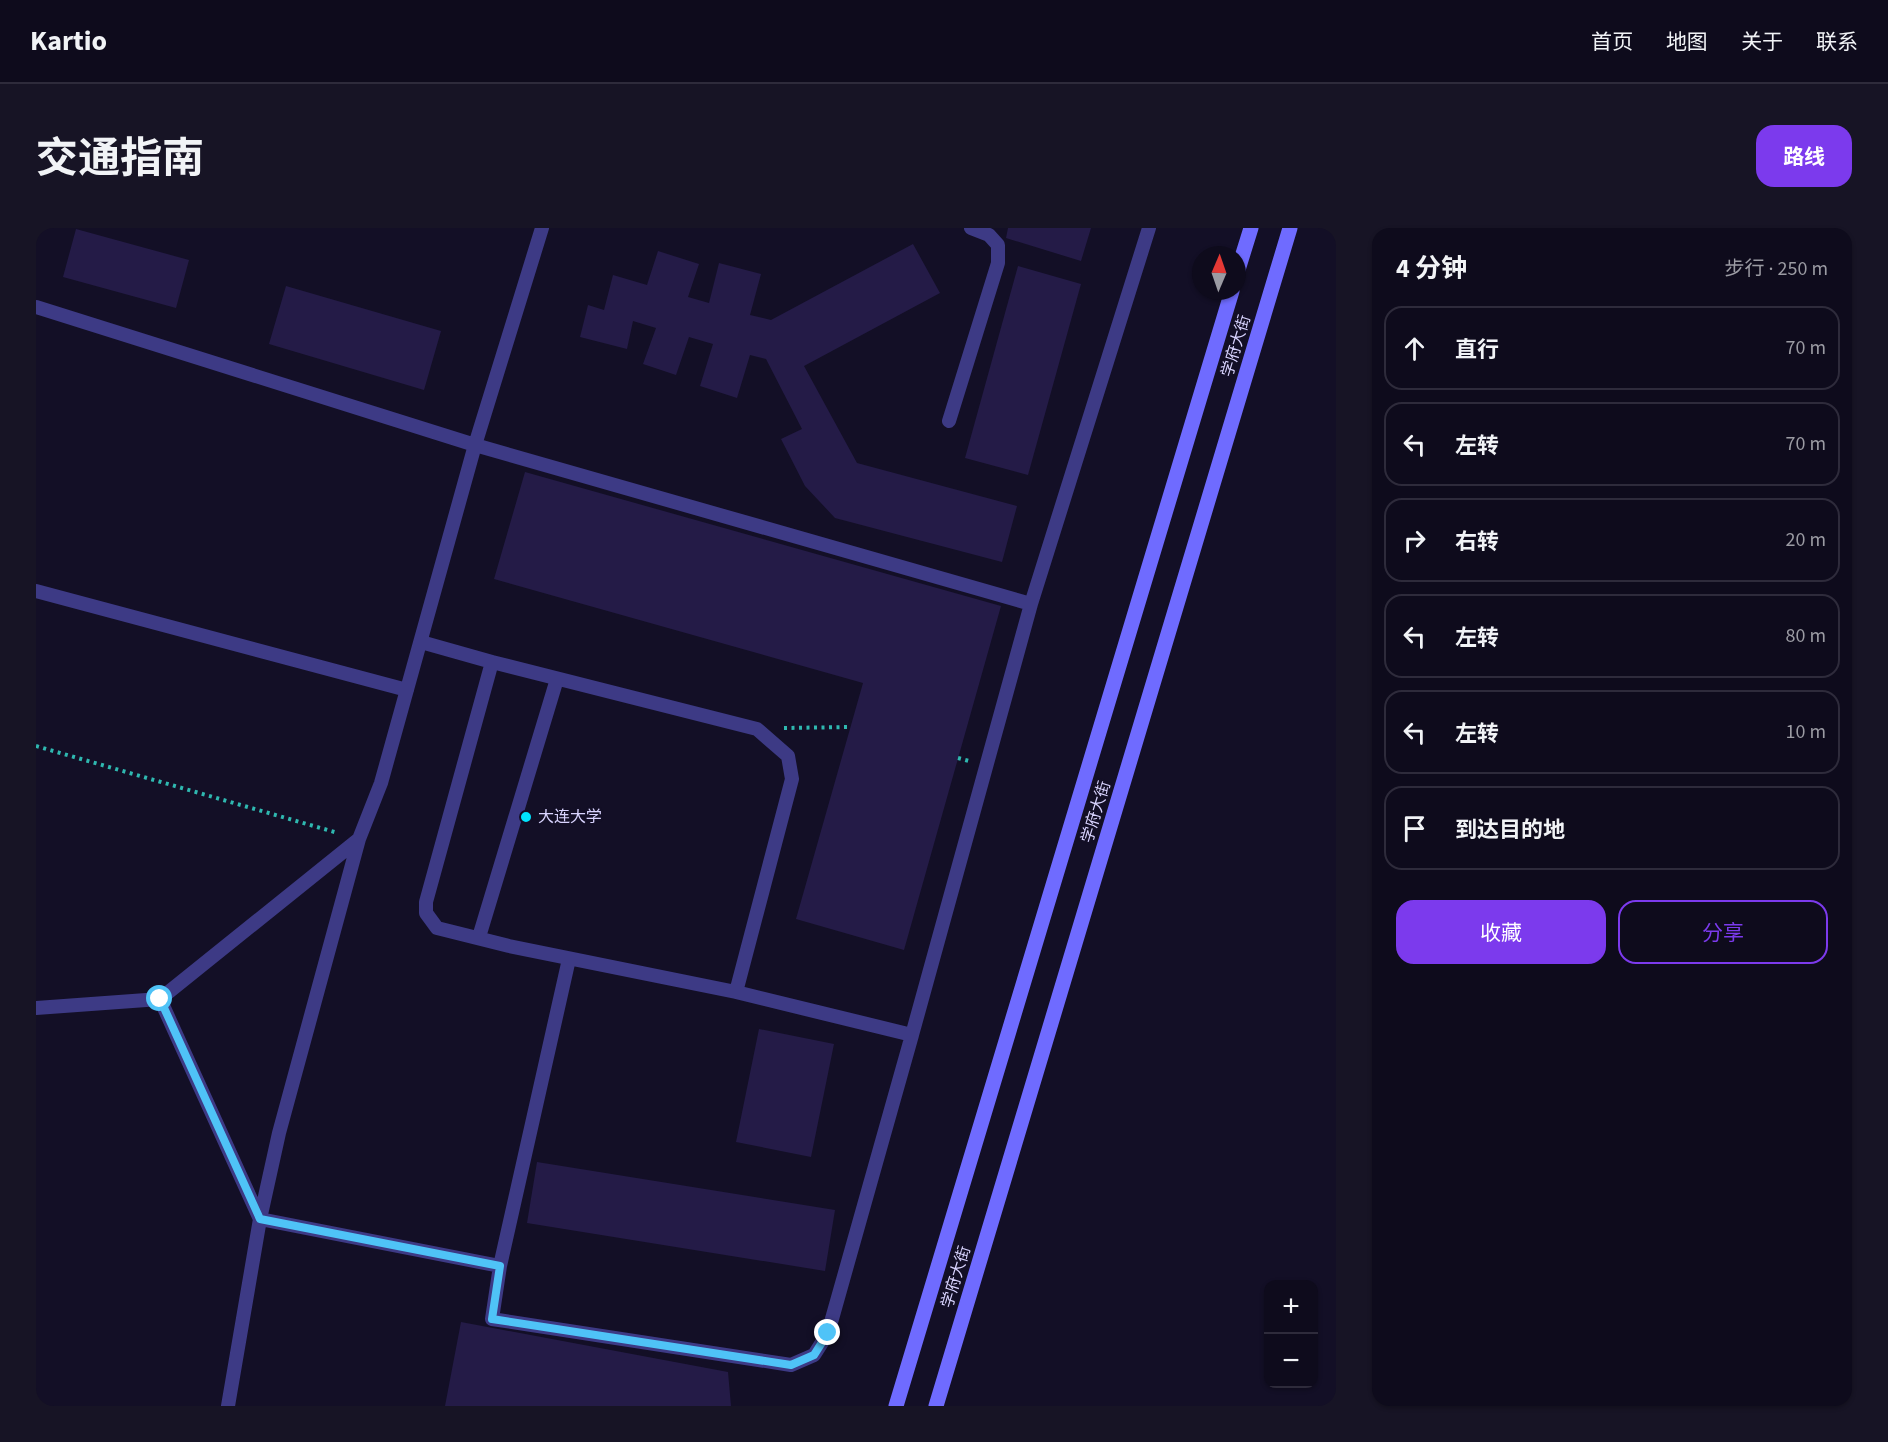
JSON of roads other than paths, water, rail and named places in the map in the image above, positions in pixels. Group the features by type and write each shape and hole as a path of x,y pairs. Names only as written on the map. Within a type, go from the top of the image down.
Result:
{"main road":[{"path":"1245,246 1251,228"},
{"name":"学府大街","path":"936,1406 1290,228"},
{"name":"学府大街","path":"896,1406 1229,300"}],"lane":[{"path":"228,1406 260,1219 279,1132 359,839 381,783 475,445 542,228"},
{"path":"949,421 998,263 998,245 989,236 971,228"},
{"path":"569,959 500,1266 492,1319 791,1365 814,1355 828,1333 1031,604 1149,228"},
{"path":"36,307 475,445 1031,604"},
{"path":"36,591 407,690"},
{"path":"421,642 756,729 788,756 792,779 736,992"},
{"path":"492,662 426,902 426,913 437,928 569,959 736,992 912,1035"},
{"path":"479,937 557,678"},
{"path":"36,1008 160,999 359,839"},
{"path":"160,999 260,1219"},
{"path":"260,1219 500,1266"}],"place":[{"name":"大连大学","path":"526,817"}]}
